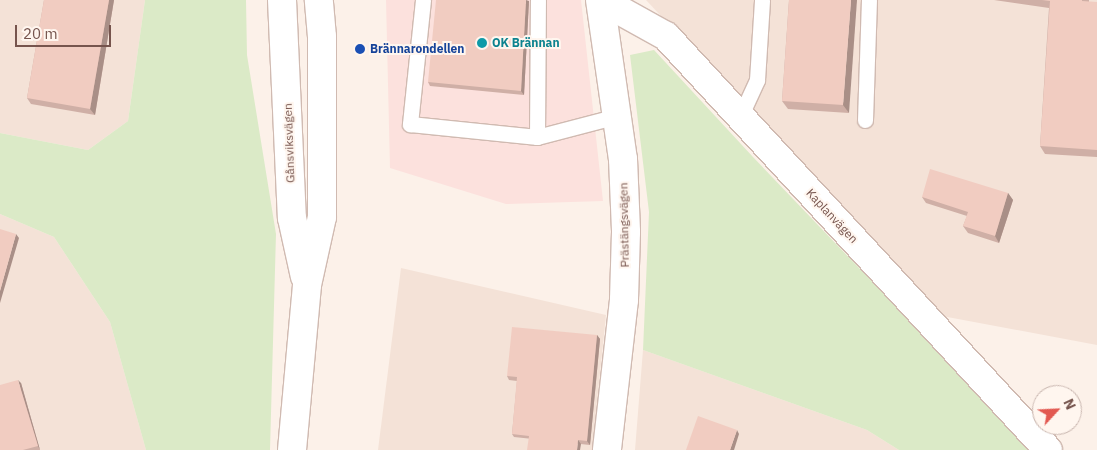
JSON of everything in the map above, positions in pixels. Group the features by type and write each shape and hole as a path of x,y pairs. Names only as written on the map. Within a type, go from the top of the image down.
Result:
{"street":[{"name":"Gånsviksvägen","path":"282,0 292,218 307,285"},
{"name":"Gånsviksvägen","path":"292,450 307,285 322,217 322,37 319,0"},
{"name":"Prästängsvägen","path":"601,0 623,159 626,232 624,300 608,450"},
{"name":"Kaplanvägen","path":"601,0 666,36 1048,450"}],"lane":[{"path":"423,0 410,124 537,137 617,116"},
{"path":"537,137 538,0"},
{"path":"740,117 758,80 762,0"},
{"path":"865,120 869,0"}],"shaded area":[{"path":"0,0 145,0 128,121 88,150 0,133"},
{"path":"386,0 581,0 603,201 506,204 390,168"},
{"path":"646,0 1097,0 1097,345 942,316"},
{"path":"0,214 54,237 110,322 146,450 0,450"},
{"path":"401,268 606,315 592,450 378,450"},
{"path":"643,350 867,430 899,450 635,450"}],"green space":[{"path":"145,0 246,0 247,55 276,234 270,450 146,450 110,322 54,237 0,214 0,133 88,150 128,121"},
{"path":"654,50 753,157 1033,450 899,450 867,430 643,350 649,212 630,55"}],"building":[{"path":"44,0 109,0 90,109 27,98"},
{"name":"OK Brännan","path":"436,0 526,0 521,91 428,82"},
{"path":"789,0 851,0 843,105 782,101"},
{"path":"1042,0 1097,2 1097,150 1040,146 1050,1"},
{"path":"930,169 1008,193 995,236 963,226 968,212 922,197"},
{"path":"0,229 16,234 0,291"},
{"path":"512,327 597,335 587,441 578,440 577,450 527,450 529,436 512,434 517,377 507,376"},
{"path":"18,380 38,446 23,450 0,450 0,385"},
{"path":"698,416 737,430 730,450 686,450"}],"place":[{"name":"OK Brännan","path":"482,43"},
{"name":"Brännarondellen","path":"360,49"}]}
